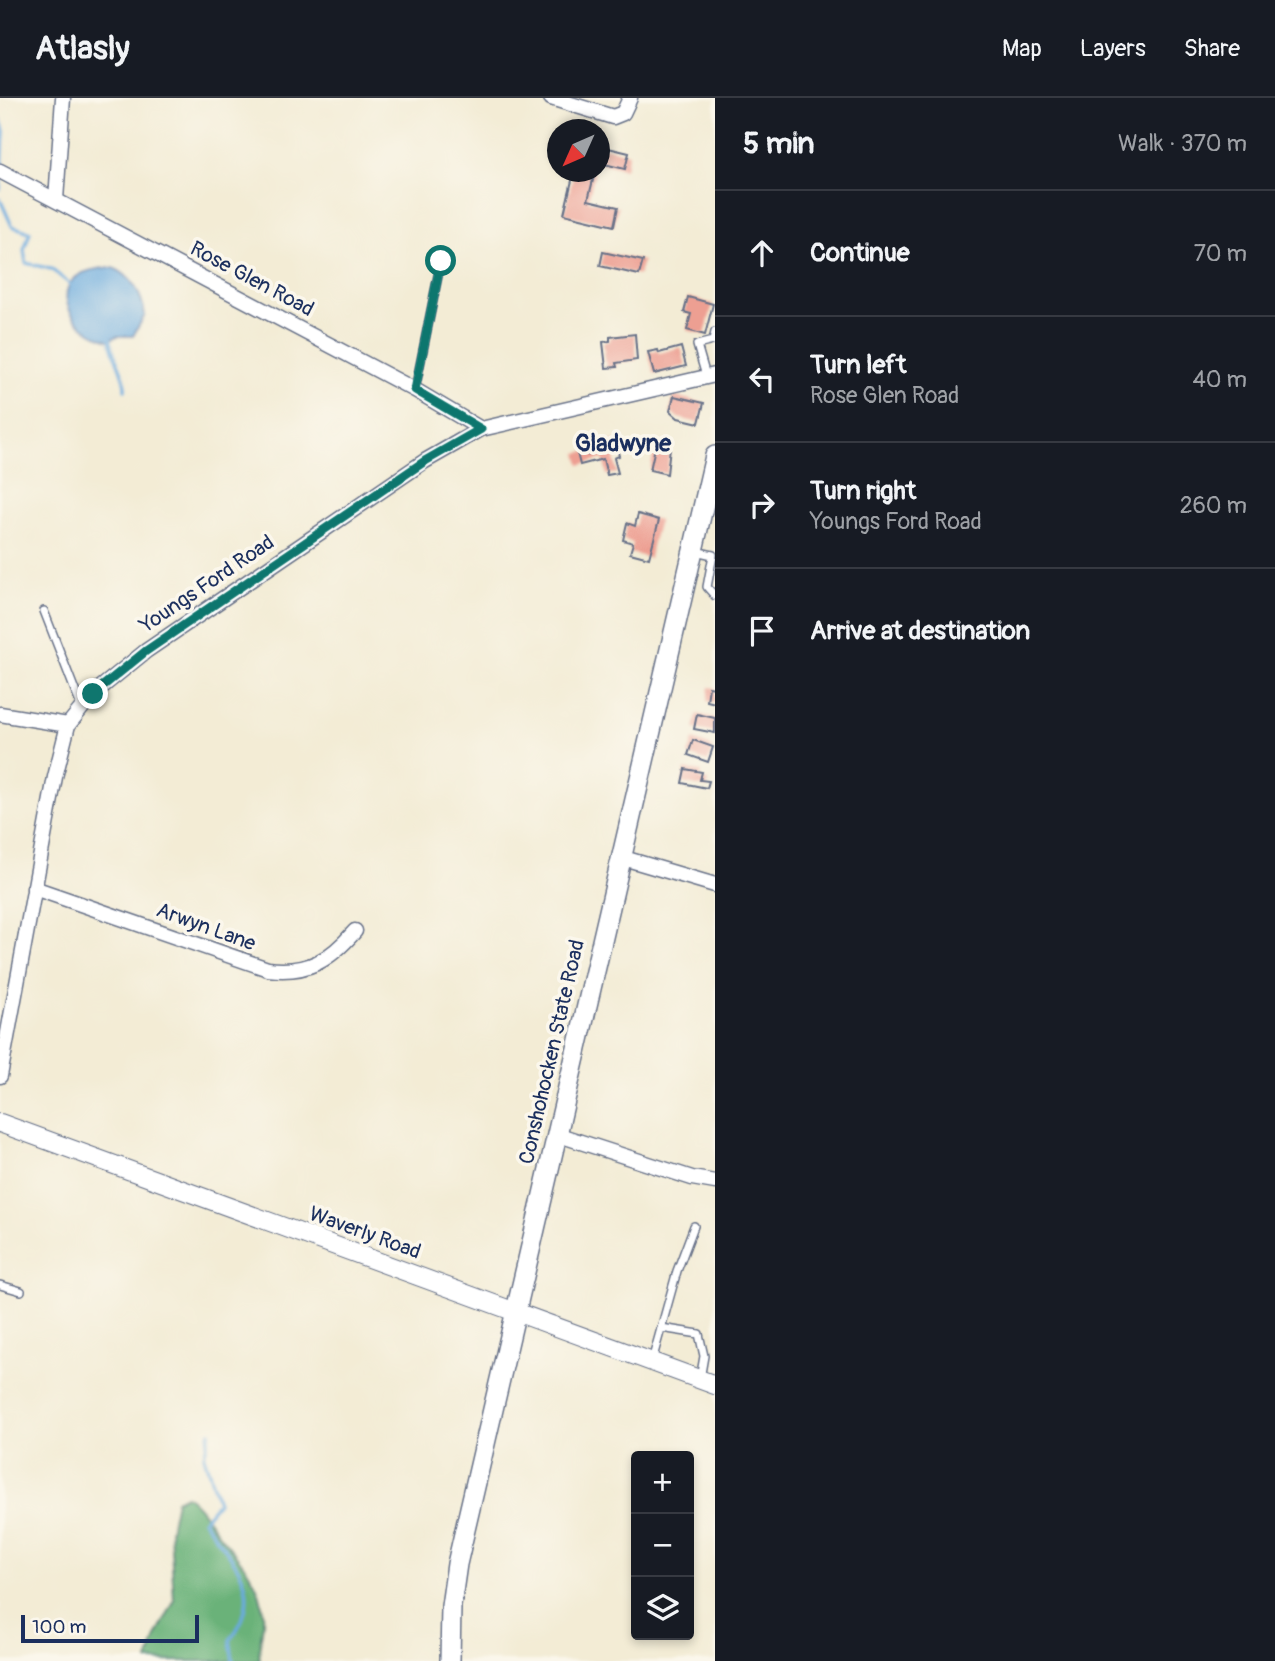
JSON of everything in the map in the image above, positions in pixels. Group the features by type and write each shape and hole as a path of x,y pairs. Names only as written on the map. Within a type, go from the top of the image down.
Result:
{"main road":[{"name":"Conshohocken State Road","path":"450,1661 453,1586 620,858 693,550 710,501 715,456"}],"street":[{"path":"56,200 63,98"},
{"path":"551,98 613,117 623,113 630,98"},
{"name":"Rose Glen Road","path":"3,172 415,390 481,429"},
{"name":"Youngs Ford Road","path":"0,1076 34,888 68,724 81,706 146,651 425,461 481,429 710,376"},
{"path":"0,715 68,724"},
{"path":"620,858 715,885"},
{"name":"Arwyn Lane","path":"34,888 268,970 290,971 317,965 338,950 355,931"},
{"name":"Waverly Road","path":"0,1123 708,1382"},
{"path":"556,1134 692,1178 715,1182"}],"lane":[{"path":"415,390 441,261"},
{"path":"710,376 697,345 713,341 715,332"},
{"path":"693,550 713,555 707,587 715,596"},
{"path":"44,611 81,706"},
{"path":"652,1362 680,1262 694,1226"},
{"path":"0,1285 21,1291"},
{"path":"661,1328 699,1334 708,1382"}],"green space":[{"path":"186,1495 200,1508 240,1560 257,1588 263,1618 260,1661 148,1661 156,1637 174,1601 170,1530 176,1500"}],"water":[{"path":"113,268 131,281 145,315 133,336 117,336 109,340 91,332 78,322 66,298 69,286 77,277 91,270"}],"building":[{"path":"610,148 629,153 625,169 610,165"},
{"path":"572,182 592,182 588,200 618,207 614,226 564,214"},
{"path":"603,252 643,261 639,275 600,266"},
{"path":"688,297 713,304 705,335 687,330 691,314 684,312"},
{"path":"635,334 637,360 616,363 617,367 606,368 603,342 610,341 610,337"},
{"path":"681,347 686,366 654,374 648,352 658,350 659,353"},
{"path":"674,396 704,403 699,423 678,418 670,411"},
{"path":"615,441 619,456 614,458 618,473 607,475 603,459 580,465 577,453 587,451 588,455 594,453 593,446"},
{"path":"656,443 670,447 667,474 650,470"},
{"path":"638,514 659,520 649,558 630,553 633,543 623,540 627,523 635,526"},
{"path":"709,687 715,688 715,703 707,701"},
{"path":"697,714 715,718 715,733 694,729"},
{"path":"693,740 713,747 708,762 688,755"},
{"path":"685,769 702,772 700,780 709,781 707,788 682,783"}],"waterway":[{"path":"0,118 4,131 2,169"},
{"path":"0,189 1,177"},
{"path":"0,199 12,226 30,232 24,250 26,263 51,269 71,285"},
{"path":"110,337 124,378 125,390"},
{"path":"210,1432 204,1456 218,1502 203,1520 235,1563 246,1591 246,1606 241,1622 230,1640 233,1661"}],"district":[{"name":"Gladwyne","path":"623,443"}],"route":[{"path":"93,694 146,651 425,461 481,429 415,390 441,261"}]}
